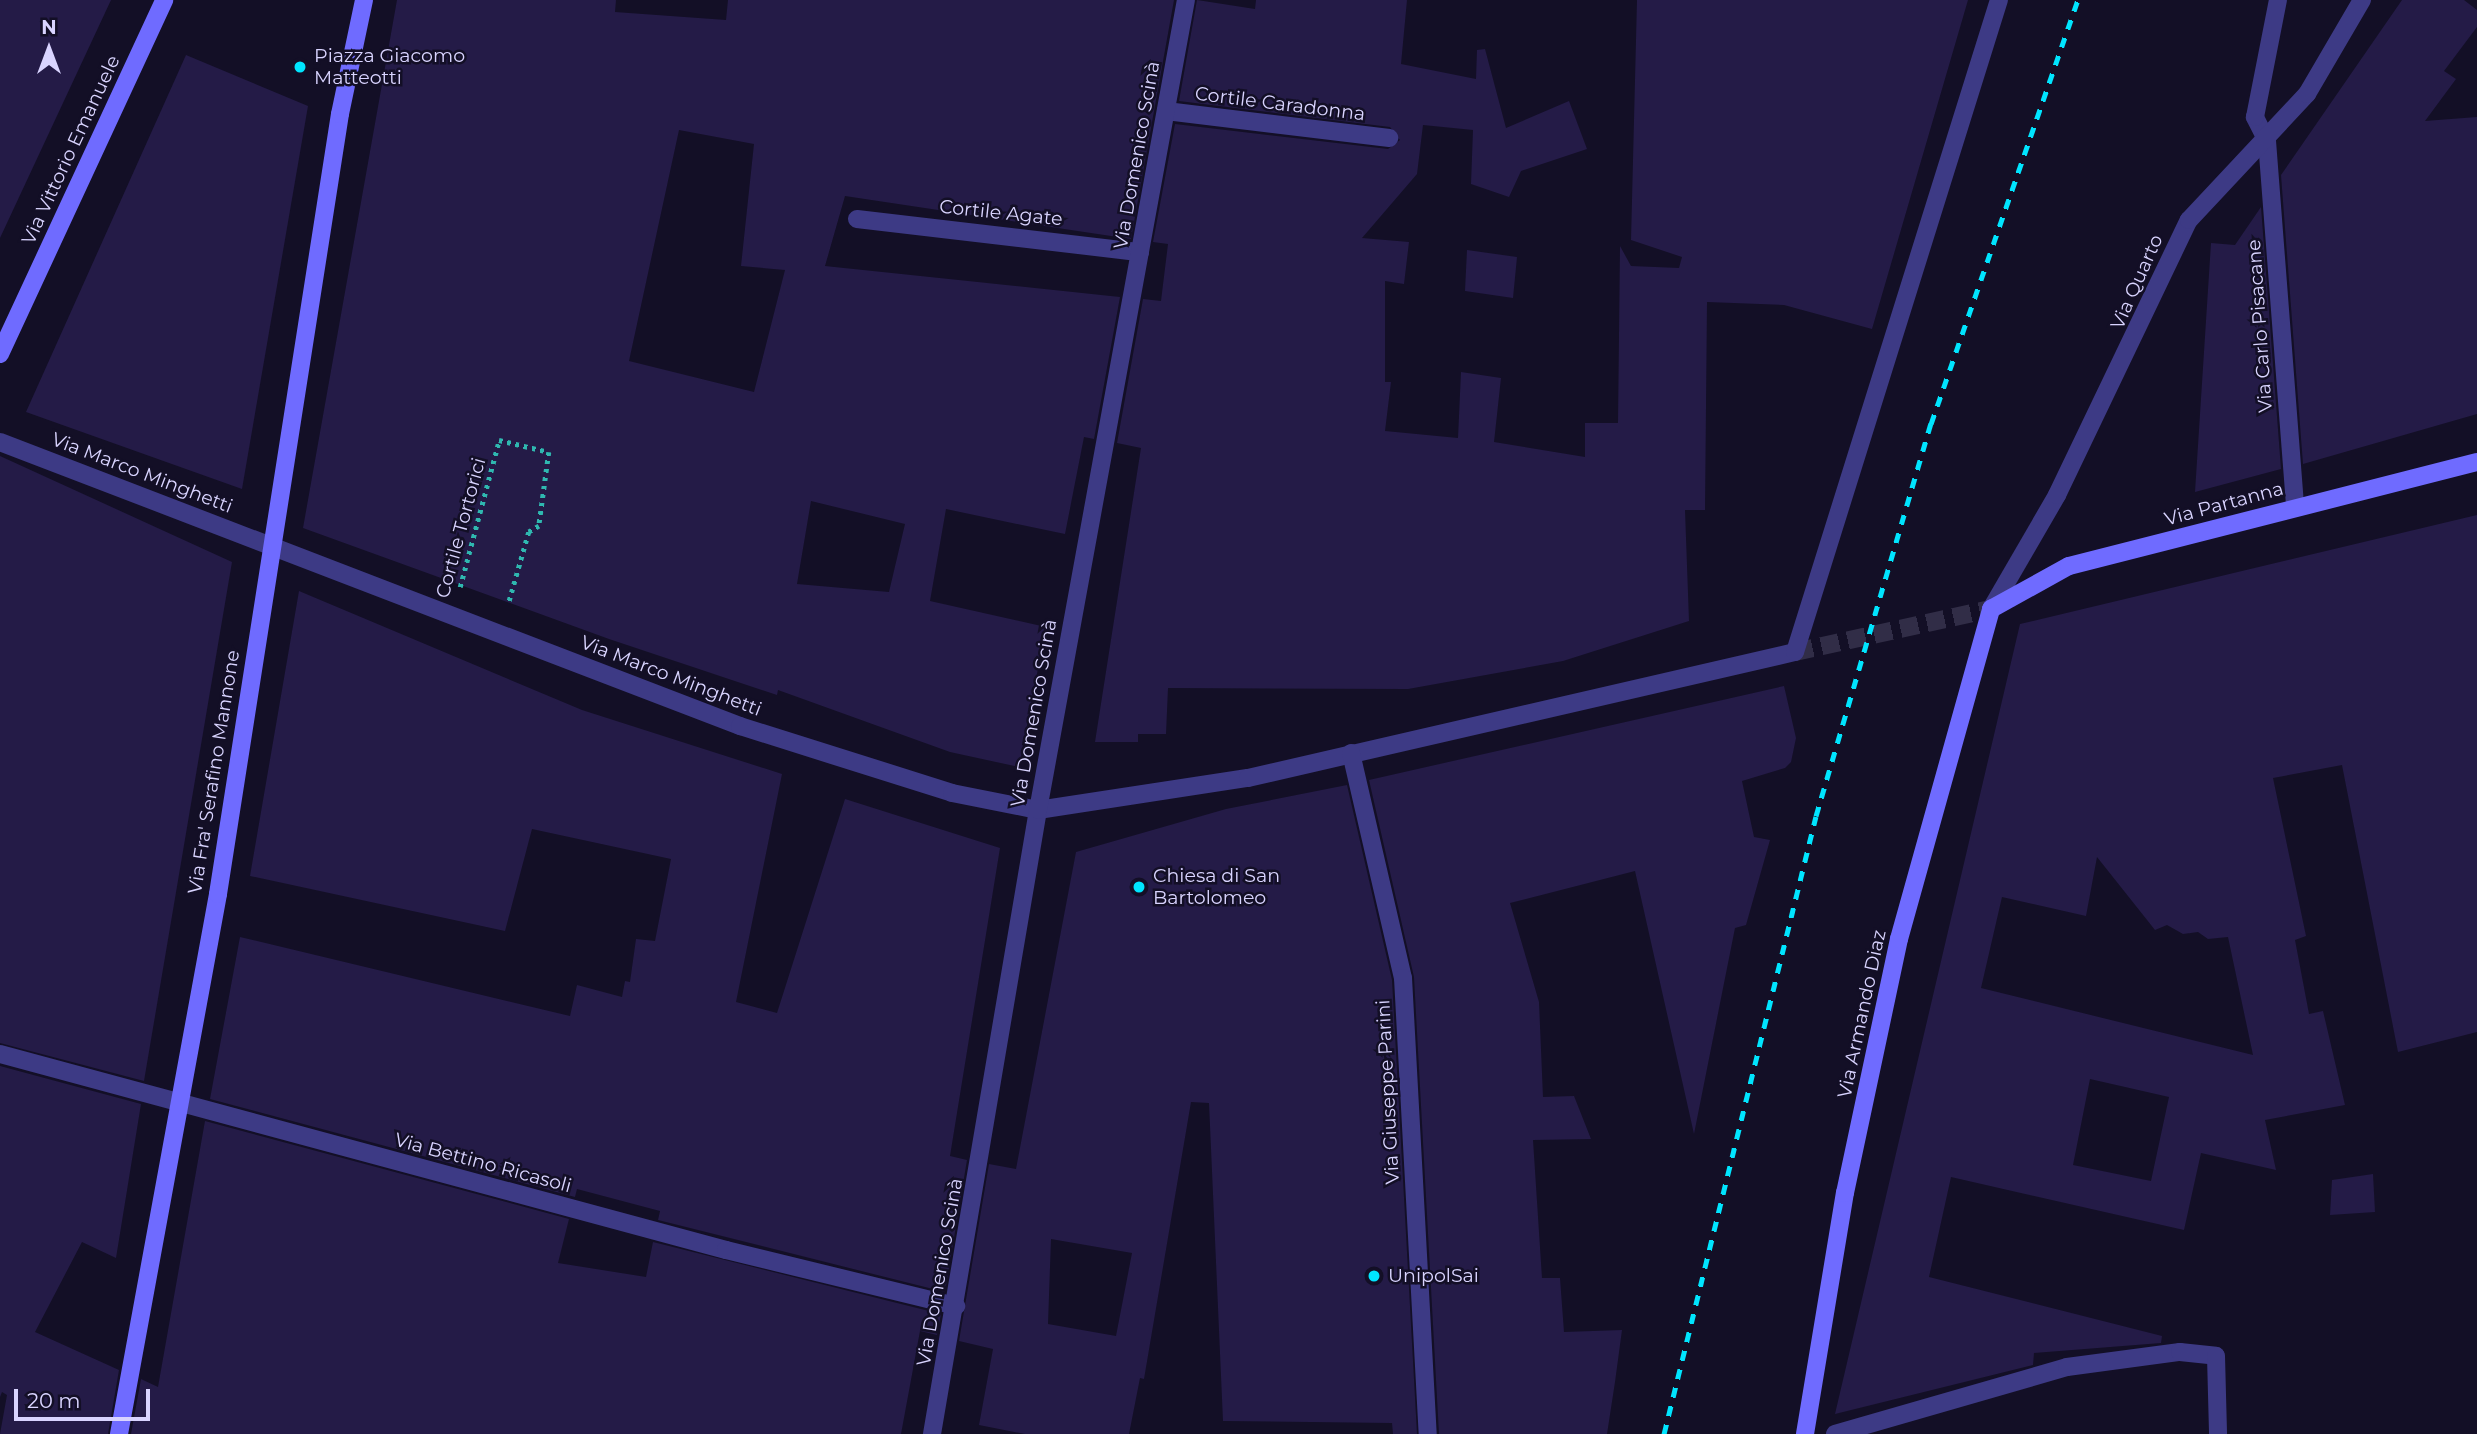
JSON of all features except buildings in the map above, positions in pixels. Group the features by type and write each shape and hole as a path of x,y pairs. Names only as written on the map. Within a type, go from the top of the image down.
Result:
{"main road":[{"name":"Via Vittorio Emanuele","path":"0,354 164,0"},
{"name":"Via Fra' Serafino Mannone","path":"119,1434 181,1104 340,114 364,0"},
{"name":"Via Partanna","path":"1991,609 2069,566 2477,462"},
{"name":"Via Armando Diaz","path":"1805,1434 1845,1193 1899,939 1991,609"}],"street":[{"name":"Via Domenico Scinà","path":"932,1434 956,1306 1038,810 1186,0"},
{"name":"Via Marco Minghetti","path":"0,442 740,726 952,793 1038,810 1248,778 1795,652 1999,0"},
{"name":"Via Carlo Pisacane","path":"2278,0 2255,117 2267,141 2295,507"},
{"name":"Via Quarto","path":"1991,609 2070,471 2189,220 2267,141 2307,94 2362,0"},
{"name":"Cortile Caradonna","path":"1166,111 1389,138"},
{"name":"Cortile Agate","path":"858,219 1140,252"},
{"name":"Via Giuseppe Parini","path":"1351,753 1403,978 1428,1434"},
{"name":"Via Bettino Ricasoli","path":"0,1054 726,1250 956,1306"},
{"path":"1835,1434 2067,1367 2180,1352 2216,1356 2218,1434"}],"path":[{"name":"Cortile Tortorici","path":"453,615 499,440 549,452 539,526 529,531 499,633"}],"tunnel":[{"path":"1795,652 1991,609"}],"railway":[{"path":"1664,1434 1816,816 1931,424 2078,0"}],"place":[{"name":"Piazza Giacomo Matteotti","path":"300,67"},
{"name":"Chiesa di San Bartolomeo","path":"1139,887"},
{"name":"UnipolSai","path":"1374,1276"}]}
